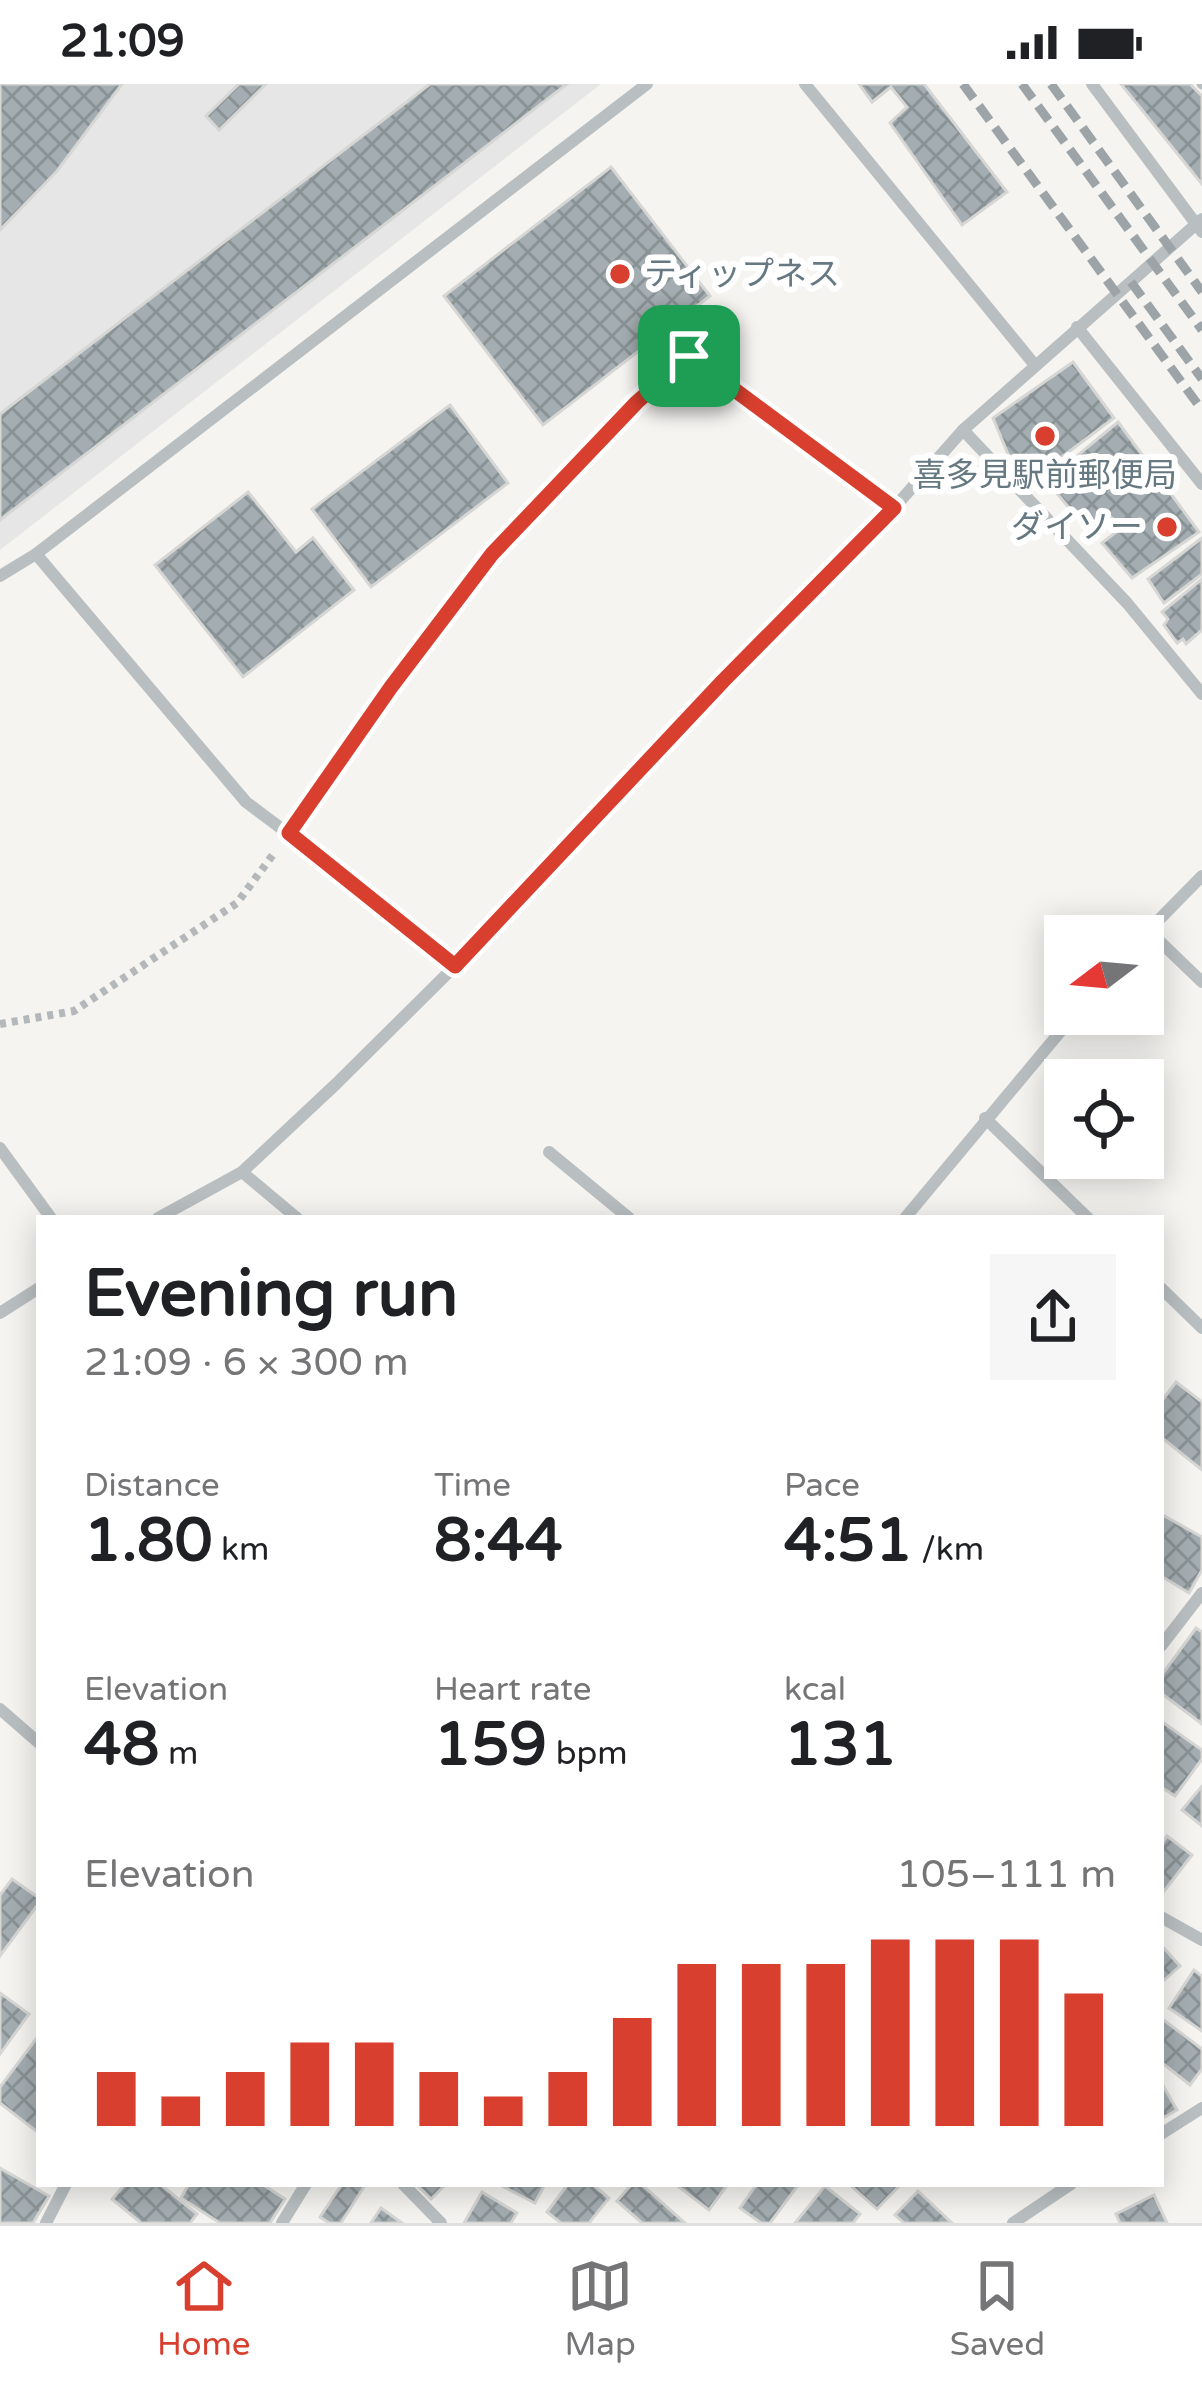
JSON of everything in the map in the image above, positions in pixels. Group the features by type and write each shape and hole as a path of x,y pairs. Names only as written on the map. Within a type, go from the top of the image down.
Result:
{"street":[{"path":"0,576 37,554 646,84"},
{"path":"805,84 1034,364"},
{"path":"163,1215 242,1172 455,966 723,681 894,508 962,430 1200,225 1092,84"},
{"path":"1077,327 1202,484"},
{"path":"962,430 1127,603 1202,694"},
{"path":"37,554 246,802 455,966"},
{"path":"1164,915 1202,876"},
{"path":"1164,949 1202,982"},
{"path":"907,1215 1058,1035"},
{"path":"985,1118 1085,1215"},
{"path":"0,1148 49,1215"},
{"path":"549,1152 625,1215"},
{"path":"242,1172 293,1215"},
{"path":"0,1313 36,1290"},
{"path":"1164,1291 1202,1328"},
{"path":"1164,1642 1202,1594"},
{"path":"0,1709 36,1740"},
{"path":"1164,1919 1202,1940"},
{"path":"1164,2132 1202,2108"},
{"path":"46,2223 64,2187"},
{"path":"282,2223 304,2187"},
{"path":"406,2187 441,2223"},
{"path":"1013,2223 1066,2187"}],"path":[{"path":"0,1024 74,1012 237,904 492,554 637,402 689,356 894,508"}],"shaded area":[{"path":"0,84 601,84 0,550"}],"building":[{"path":"0,84 122,84 57,171 0,230"},
{"path":"239,84 266,84 219,130 206,116"},
{"path":"430,84 567,84 0,520 0,414"},
{"path":"859,84 924,84 1007,192 962,225 890,123 907,107 891,87 872,102"},
{"path":"1121,84 1190,84 1202,96 1202,184"},
{"path":"611,167 710,296 543,425 444,296"},
{"name":"喜多見駅前郵便局","path":"1073,362 1114,418 1035,477 1008,454 993,418"},
{"path":"450,405 508,483 371,587 312,509"},
{"path":"1118,422 1199,532 1132,578 1102,543 1120,529 1110,516 1090,533 1050,485"},
{"path":"248,492 296,552 313,538 354,590 243,677 155,565"},
{"path":"1202,538 1202,574 1164,603 1148,579"},
{"path":"1202,579 1202,630 1186,644 1183,639 1177,643 1164,625 1168,619 1162,612"},
{"path":"1176,1382 1202,1402 1202,1470 1164,1439 1164,1398"},
{"path":"1164,1516 1202,1537 1202,1570 1189,1593 1164,1578"},
{"path":"1196,1628 1202,1632 1202,1724 1164,1695 1164,1672"},
{"path":"1164,1723 1202,1750 1202,1759 1175,1796 1164,1789"},
{"path":"1202,1786 1202,1826 1182,1810"},
{"path":"1167,1836 1192,1855 1164,1891"},
{"path":"12,1879 36,1896 36,1907 0,1956 0,1895"},
{"path":"1164,1948 1180,1966 1164,1980"},
{"path":"1194,1970 1202,1976 1202,2031 1169,2008"},
{"path":"0,1993 29,2014 0,2054"},
{"path":"1164,2020 1202,2049 1202,2069 1190,2085 1164,2064"},
{"path":"36,2039 36,2131 0,2103 0,2087"},
{"path":"1164,2087 1177,2110 1164,2117"},
{"path":"0,2168 49,2196 33,2223 0,2223"},
{"path":"122,2187 164,2187 197,2214 190,2223 141,2223 112,2199"},
{"path":"187,2187 267,2187 285,2199 270,2223 220,2223 181,2198"},
{"path":"340,2187 364,2187 341,2223 320,2217"},
{"path":"419,2187 443,2187 431,2199"},
{"path":"504,2187 543,2187 535,2203"},
{"path":"566,2187 596,2187 609,2198 589,2223 561,2223 547,2212"},
{"path":"629,2187 644,2187 685,2223 642,2223 617,2201"},
{"path":"679,2187 726,2187 709,2210"},
{"path":"755,2187 797,2187 770,2223 761,2223 740,2208"},
{"path":"824,2187 860,2214 853,2223 795,2223"},
{"path":"852,2187 898,2187 877,2209"},
{"path":"918,2191 952,2223 904,2223 895,2215"},
{"path":"482,2192 517,2213 511,2223 464,2223"},
{"path":"1154,2195 1167,2223 1120,2223 1116,2214"},
{"path":"381,2208 402,2223 371,2223"}],"railway":[{"path":"963,84 1202,410"},
{"path":"1022,84 1202,330"},
{"path":"1051,84 1202,292"},
{"path":"1131,282 1202,379"}],"place":[{"name":"ティップネス","path":"620,274"},
{"name":"喜多見駅前郵便局","path":"1045,436"},
{"name":"ダイソー","path":"1167,527"}],"route":[{"path":"689,356 894,508 723,681 455,966 289,833 492,554 637,402 689,356"}]}
